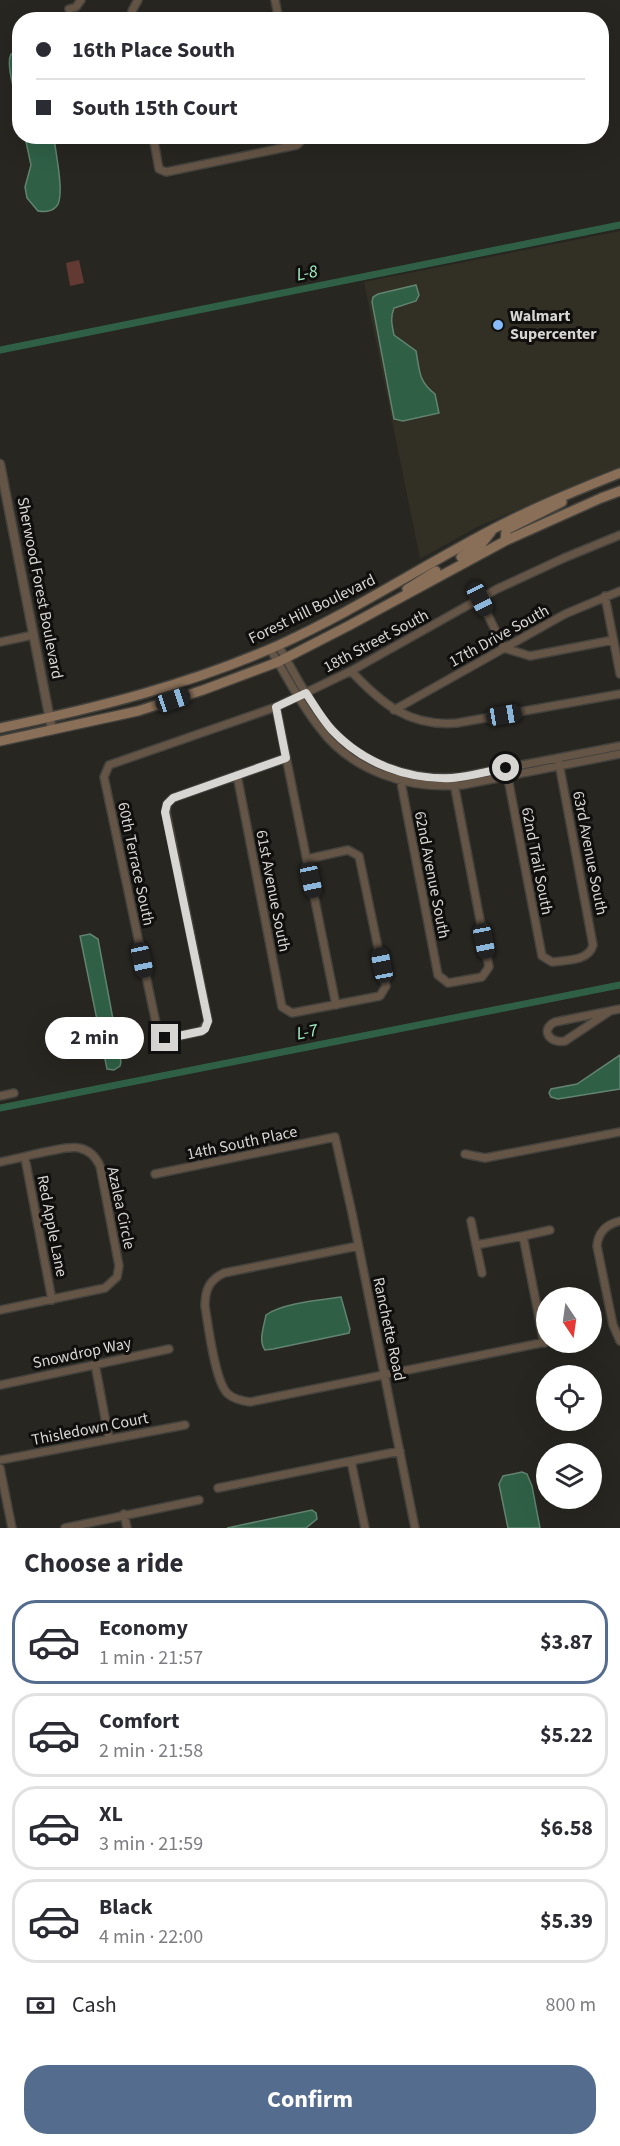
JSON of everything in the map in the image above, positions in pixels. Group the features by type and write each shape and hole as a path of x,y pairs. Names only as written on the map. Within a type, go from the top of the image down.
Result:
{"main road":[{"name":"Forest Hill Boulevard","path":"0,728 95,708 165,688 274,647 345,613 494,529 538,507 620,473"},
{"path":"505,541 506,530 595,483"},
{"name":"Forest Hill Boulevard","path":"0,741 138,711 203,690 282,660 505,541 620,491"},
{"path":"398,600 400,595 416,582 480,546 494,529"}],"street":[{"path":"72,0 69,10 76,7 81,0"},
{"path":"154,144 159,169 166,172 298,144"},
{"name":"Sherwood Forest Boulevard","path":"0,464 52,730"},
{"name":"18th Street South","path":"106,768 113,763 276,707 351,671 480,599 546,566 620,536"},
{"name":"17th Drive South","path":"394,710 565,614 620,591"},
{"path":"605,596 620,674"},
{"path":"480,599 504,648 530,656 613,640"},
{"path":"0,642 33,635"},
{"path":"274,647 319,728 363,765 400,781 428,786 454,786 507,772 620,754"},
{"path":"351,671 372,693 394,710 425,722 457,723 620,694"},
{"path":"276,707 336,1005 376,998 383,994 386,986 360,860 356,853 348,850 307,859"},
{"path":"559,762 620,746"},
{"path":"345,748 399,772 420,776 453,778 507,772"},
{"path":"237,775 286,758"},
{"name":"63rd Avenue South","path":"545,959 552,962 583,957 590,953 594,945 559,762"},
{"name":"60th Terrace South","path":"106,768 104,777 157,1028 161,1036 169,1038 198,1033 205,1029 208,1021 165,812 167,804 173,798 237,775"},
{"name":"62nd Avenue South","path":"399,772 438,975 444,982 452,983 482,977 488,971 489,963 454,786"},
{"name":"62nd Trail South","path":"507,772 540,952 545,959"},
{"name":"61st Avenue South","path":"237,775 280,1003 285,1010 292,1013 336,1005"},
{"path":"453,778 454,786"},
{"path":"610,1011 564,1041 552,1041 549,1036 550,1024 555,1022 610,1011 620,1009"},
{"path":"0,1096 14,1093"},
{"path":"465,1154 485,1158 620,1132"},
{"name":"14th South Place","path":"155,1174 335,1137"},
{"name":"Ranchette Road","path":"335,1137 400,1451 413,1528"},
{"name":"Azalea Circle","path":"0,1162 72,1147 85,1150 96,1158 100,1166 119,1266 117,1278 105,1288 0,1310"},
{"name":"Red Apple Lane","path":"25,1158 52,1300"},
{"path":"471,1221 482,1273"},
{"path":"620,1221 604,1228 600,1233 597,1246 612,1320 620,1341"},
{"path":"476,1245 550,1230"},
{"path":"523,1236 536,1299"},
{"path":"358,1246 224,1273 216,1277 205,1293 205,1306 220,1382 227,1394 240,1401 250,1402 536,1345"},
{"name":"Snowdrop Way","path":"0,1385 169,1349"},
{"path":"94,1364 109,1439"},
{"name":"Thisledown Court","path":"0,1460 184,1425"},
{"path":"218,1488 400,1451"},
{"path":"351,1461 365,1528"},
{"path":"0,1468 12,1528"},
{"path":"65,1528 199,1500"},
{"path":"124,1514 127,1528"}],"shaded area":[{"path":"12,54 12,81 9,66"},
{"path":"26,144 55,144 60,194 59,202 50,211 38,211 27,198 25,187 31,165"},
{"path":"620,231 620,467 479,526 420,559 364,282"},
{"path":"79,260 84,283 70,286 66,263"},
{"path":"416,285 419,295 416,301 394,308 392,318 394,335 416,351 421,375 425,385 435,394 439,413 403,421 394,419 372,302 373,297 378,294"},
{"path":"90,934 98,939 121,1062 120,1066 114,1070 107,1069 80,936"},
{"path":"620,1055 620,1089 558,1099 551,1097 549,1093 551,1089 577,1084"},
{"path":"341,1297 350,1329 349,1333 265,1350 262,1338 266,1315 291,1305"},
{"path":"522,1472 527,1474 532,1486 540,1528 508,1528 499,1484 503,1476"},
{"path":"312,1510 316,1513 317,1519 306,1528 227,1528"}],"waterway":[{"name":"L-8","path":"0,350 620,225"},
{"name":"L-7","path":"0,1108 620,985"}],"place":[{"name":"Walmart Supercenter","path":"498,325"}],"route":[{"path":"165,1038 198,1033 205,1029 208,1021 165,808 169,800 173,798 286,758 276,707 306,693 326,722 344,742 367,758 404,773 453,778 506,768"}]}
